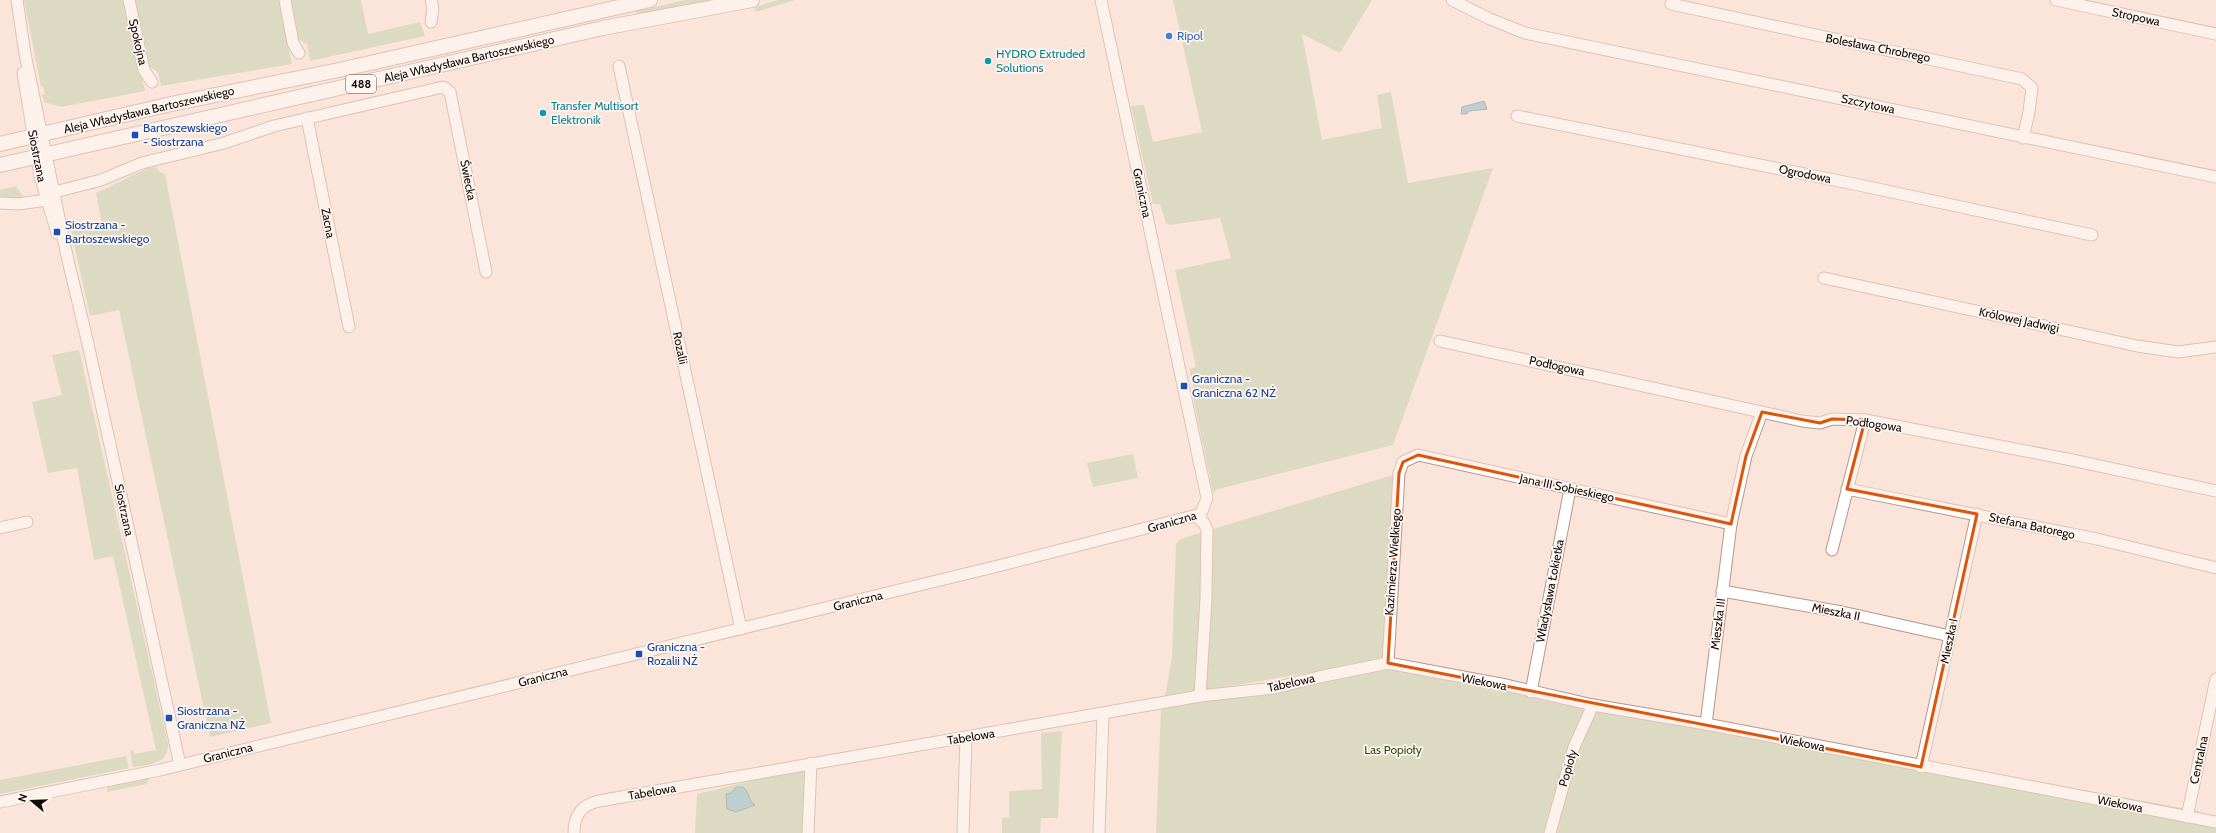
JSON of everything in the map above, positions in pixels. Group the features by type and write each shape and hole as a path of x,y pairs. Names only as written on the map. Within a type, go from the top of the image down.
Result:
{"main road":[{"name":"Aleja Władysława Bartoszewskiego","path":"0,144 201,98 339,70 650,0"},
{"name":"Aleja Władysława Bartoszewskiego","path":"0,166 603,28 752,0"}],"street":[{"name":"Siostrzana","path":"17,0 42,156 88,344 180,765"},
{"name":"Spokojna","path":"129,0 144,70 152,82"},
{"path":"285,0 293,43 299,53"},
{"path":"431,0 431,22"},
{"name":"Graniczna","path":"0,802 180,765 1197,517 1203,511 1207,498 1101,0"},
{"name":"Szczytowa","path":"1452,0 1520,32 2216,177"},
{"name":"Stropowa","path":"2056,0 2216,34"},
{"name":"Bolesława Chrobrego","path":"1671,4 2022,79 2032,88 2030,112 2023,138"},
{"name":"Rozalii","path":"619,66 741,629"},
{"name":"Świecka","path":"307,118 435,89 447,88 450,92 486,272"},
{"name":"Ogrodowa","path":"1517,116 1859,184 2092,235"},
{"path":"0,203 19,204 51,196 101,180 142,163 224,143 274,126 307,118"},
{"name":"Zacna","path":"307,118 349,327"},
{"name":"Królowej Jadwigi","path":"1824,278 2137,346 2178,352 2216,347"},
{"name":"Podłogowa","path":"1440,342 1802,421 1820,423 1832,419 1865,420 2067,459 2216,491"},
{"name":"Mieszka III","path":"1706,724 1731,524 1746,456 1762,412"},
{"path":"1832,550 1865,420"},
{"name":"Jana III Sobieskiego","path":"1403,462 1418,455 1570,490 1731,524"},
{"name":"Kazimierza Wielkiego","path":"1388,664 1399,473 1403,462"},
{"name":"Stefana Batorego","path":"1847,489 2097,539 2216,568"},
{"name":"Władysława Łokietka","path":"1531,692 1570,490"},
{"name":"Mieszka I","path":"1921,767 1977,514"},
{"path":"1197,517 1204,523 1207,530 1206,599 1200,696"},
{"path":"0,528 27,522"},
{"name":"Mieszka II","path":"1722,591 1842,612 1950,636"},
{"name":"Wiekowa","path":"1388,664 1593,705 1706,724 1921,767 2216,822"},
{"name":"Tabelowa","path":"574,833 578,814 591,803 811,763 966,738 1200,696 1274,688 1388,664"},
{"name":"Centralna","path":"2187,817 2213,704 2216,679"},
{"name":"Popioły","path":"1550,833 1574,747 1593,705"},
{"path":"1099,833 1103,714"},
{"path":"963,833 966,738"},
{"path":"808,833 811,763"}],"highlighted area":[{"path":"1762,412 1820,423 1832,419 1865,420 1847,489 1977,514 1921,767 1388,663 1399,473 1403,462 1418,455 1731,524 1746,456"}],"green space":[{"path":"24,0 126,0 145,91 61,107 44,102 42,95 45,94 43,86 41,87"},
{"path":"133,0 279,0 292,64 161,86 158,72 147,65"},
{"path":"289,0 361,0 368,34 420,22 425,36 310,61 307,44 296,38"},
{"path":"685,0 714,0 636,14 636,11"},
{"path":"778,0 795,0 756,12 755,7"},
{"path":"1173,0 1372,0 1340,53 1302,34 1322,140 1382,128 1377,95 1391,92 1408,183 1493,168 1393,445 1218,489 1213,493 1193,397 1196,396 1190,369 1196,367 1175,270 1231,258 1220,218 1170,225 1166,223 1160,204 1153,204 1131,106 1144,105 1153,142 1202,132"},
{"path":"156,167 160,172 165,174 271,723 210,737 119,310 90,316 71,231 102,224 96,193 148,168"},
{"path":"16,186 24,198 0,198 0,190"},
{"path":"79,350 168,743 168,750 162,759 151,764 133,767 130,751 133,750 134,754 156,750 113,556 94,560 77,468 48,473 32,402 62,395 52,355"},
{"path":"1133,454 1138,478 1093,487 1087,463"},
{"path":"1393,475 1385,660 1165,697 1172,657 1176,544 1180,539"},
{"name":"Las Popioły","path":"1384,662 2198,811 2203,815 2216,818 2216,833 1156,833 1161,708"},
{"path":"1062,731 1058,818 1041,818 1040,833 1002,833 1002,818 1009,817 1009,791 1042,789 1041,733"},
{"path":"126,756 129,768 0,794 0,780"},
{"path":"800,769 805,770 806,775 803,833 695,833 697,794"},
{"path":"150,777 147,784 107,792 107,785"}],"water":[{"path":"1484,101 1487,109 1469,111 1467,114 1461,114 1462,107"},
{"path":"736,787 743,787 755,805 736,812 727,809 726,794 731,793"}],"place":[{"name":"Ripol","path":"1169,36"},
{"name":"HYDRO Extruded Solutions","path":"988,61"},
{"name":"Transfer Multisort Elektronik","path":"543,113"},
{"name":"Bartoszewskiego - Siostrzana","path":"135,135"},
{"name":"Siostrzana - Bartoszewskiego","path":"57,232"},
{"name":"Graniczna - Graniczna 62 NŻ","path":"1184,386"},
{"name":"Graniczna - Rozalii NŻ","path":"639,654"},
{"name":"Siostrzana - Graniczna NŻ","path":"169,718"}]}
